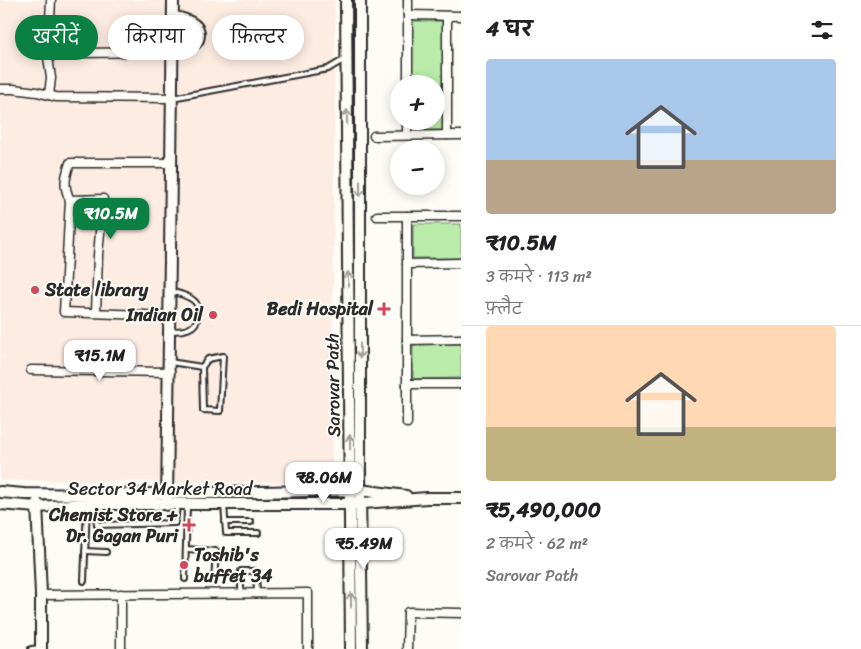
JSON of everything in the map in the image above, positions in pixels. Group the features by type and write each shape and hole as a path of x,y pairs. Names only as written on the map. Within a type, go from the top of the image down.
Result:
{"street":[{"path":"48,95 51,78 48,57 51,0"},
{"path":"173,0 173,13"},
{"name":"Sarovar Path","path":"346,0 355,490 362,649"},
{"name":"Sarovar Path","path":"355,490 360,0"},
{"path":"408,0 408,75"},
{"path":"408,16 461,16"},
{"path":"447,16 447,135"},
{"path":"173,60 170,367 175,502"},
{"path":"0,89 13,89 56,98 172,98"},
{"path":"407,130 407,135"},
{"path":"374,136 461,135"},
{"path":"170,316 64,312 70,200 65,190 66,176 70,163 172,163"},
{"path":"70,200 103,199 98,255 96,313"},
{"path":"377,216 461,216"},
{"path":"407,216 407,423"},
{"path":"407,264 461,263"},
{"path":"407,340 461,339"},
{"path":"31,370 170,367"},
{"path":"407,384 461,384"},
{"path":"0,492 175,502 355,490 427,498 461,498"},
{"path":"37,494 41,649"},
{"name":"Sector 34 Market Road","path":"0,504 37,507 175,502 356,504 427,498"},
{"name":"Sarovar Path","path":"351,649 356,504"},
{"path":"41,594 308,593 308,649"},
{"path":"121,594 121,649"},
{"path":"407,649 408,612 461,613"}],"lane":[{"path":"173,13 181,15"},
{"path":"172,98 328,69 346,58"},
{"path":"170,331 188,329 194,325 197,321 198,311 197,304 192,299 171,291"},
{"path":"223,356 220,411 203,410 202,367 208,359 223,356"},
{"path":"170,367 202,367"},
{"path":"91,504 97,525 175,524 175,502"},
{"path":"175,502 186,549 185,579"},
{"path":"84,580 85,551 91,504"},
{"path":"224,504 226,533 258,533"},
{"path":"225,522 251,522"},
{"path":"186,549 216,551 214,582"},
{"path":"85,551 106,552"},
{"path":"241,594 241,571 256,571 257,593"},
{"path":"30,649 41,649"}],"shaded area":[{"path":"0,0 335,0 332,462 319,483 0,480"}],"green space":[{"path":"411,21 443,21 443,75 411,75"},
{"path":"413,224 461,224 461,258 413,258"},
{"path":"461,344 461,378 413,379 413,345"}],"place":[{"name":"State library","path":"35,290"},
{"name":"Bedi Hospital","path":"384,309"},
{"name":"Indian Oil","path":"213,315"},
{"name":"Chemist Store + Dr. Gagan Puri","path":"189,525"},
{"name":"Toshib's buffet 34","path":"184,565"}]}
